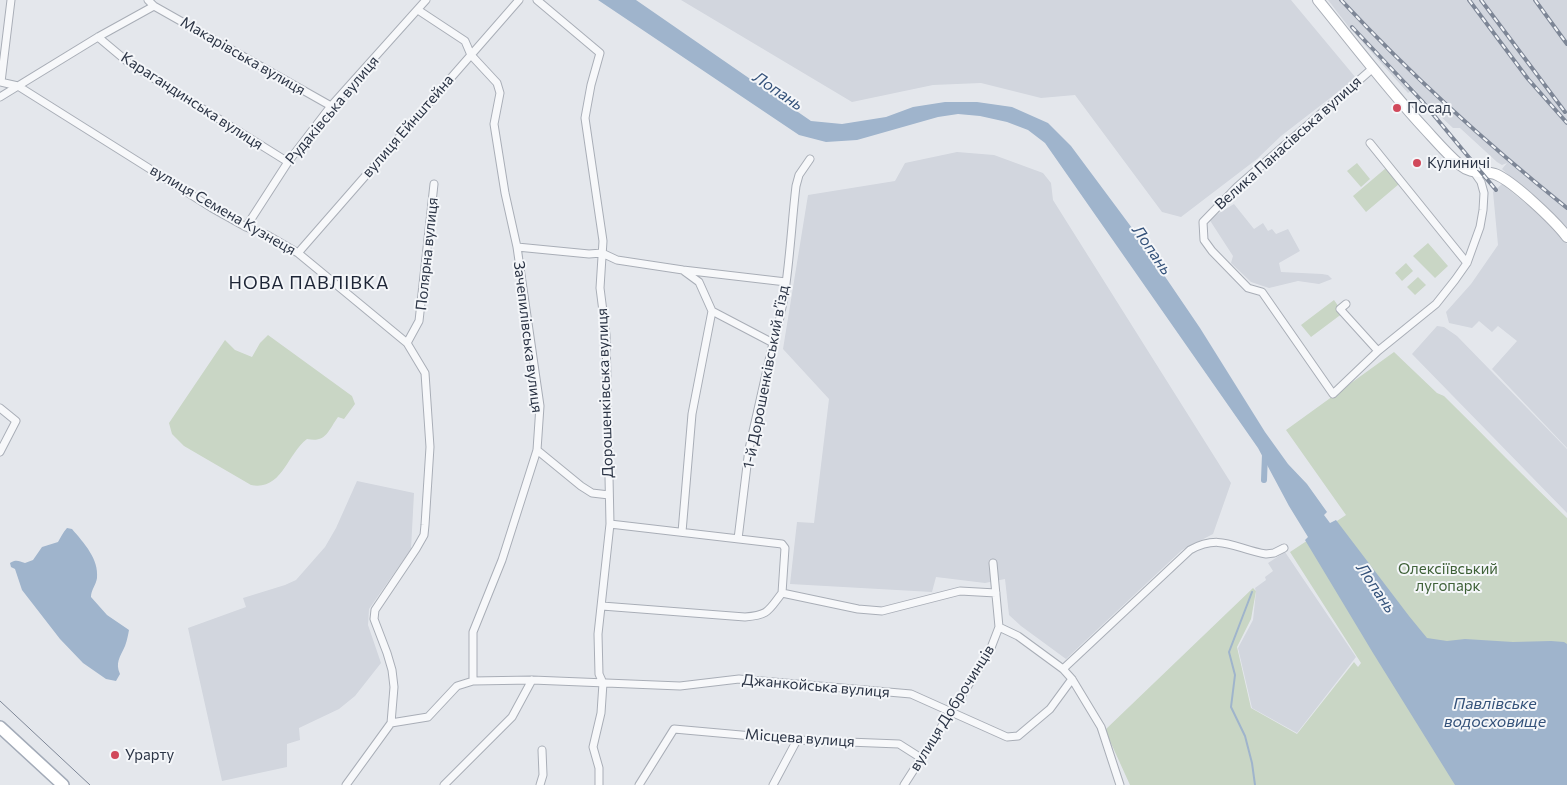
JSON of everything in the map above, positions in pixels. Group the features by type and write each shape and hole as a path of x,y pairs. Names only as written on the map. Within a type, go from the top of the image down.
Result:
{"main road":[{"path":"0,727 63,785"}],"street":[{"path":"0,82 10,0"},
{"name":"Макарівська вулиця","path":"148,0 154,6 331,106"},
{"name":"Рудаківська вулиця","path":"246,227 288,162 331,106 426,0"},
{"name":"вулиця Ейнштейна","path":"298,253 519,0"},
{"name":"Дорошенківська вулиця","path":"537,0 600,53 591,85 585,118 603,240 600,288 606,336 610,524 598,634 599,674 603,683 601,713 593,747 600,768 599,785"},
{"name":"Велика Панасівська вулиця","path":"1318,0 1412,116 1452,158 1461,166 1474,172 1494,174 1507,181 1567,236"},
{"path":"0,97 98,37 154,6"},
{"name":"Зачепилівська вулиця","path":"418,10 465,41 470,55 497,83 500,93 494,124 505,193 517,247 540,406 537,450 502,560 473,632 473,681"},
{"name":"Карагандинська вулиця","path":"98,37 129,63 288,162"},
{"name":"Велика Панасівська вулиця","path":"1373,68 1237,187 1203,222 1202,234 1212,251 1248,288 1262,292 1333,394 1378,351 1436,304 1466,263 1480,228 1483,210 1484,193 1481,182 1474,172"},
{"name":"вулиця Семена Кузнеця","path":"0,82 18,86 212,208 246,227 267,235 298,253 407,343"},
{"path":"1370,143 1466,263"},
{"name":"1-й Дорошенківський в’їзд","path":"738,539 749,449 778,328 786,282 796,186 799,175 810,159"},
{"name":"Полярна вулиця","path":"407,343 419,321 434,184"},
{"path":"517,247 588,254 602,253 617,260 786,282"},
{"path":"682,532 692,414 712,311 699,282 683,270"},
{"path":"1346,304 1340,309 1378,351"},
{"path":"712,311 773,343"},
{"path":"346,785 391,723 394,687 392,670 374,619 374,610 424,535 430,447 425,373 407,343"},
{"path":"0,408 16,422 0,452"},
{"path":"537,450 592,493 609,495"},
{"path":"602,606 745,618 766,614 782,593 785,548 782,544 610,524"},
{"path":"1063,669 1190,550 1217,541 1258,553 1274,553 1284,548"},
{"path":"993,563 999,627"},
{"path":"782,593 858,609 882,611 960,591 996,593"},
{"name":"вулиця Доброчинців","path":"904,785 989,653 999,627 1018,636 1063,669 1072,679 1101,727 1120,785"},
{"name":"Джанкойська вулиця","path":"391,723 428,717 457,686 473,681 532,680 680,686 739,679 911,694 1007,736 1018,736 1050,709 1072,679"},
{"path":"444,785 512,717 532,680"},
{"name":"Місцева вулиця","path":"639,785 674,729 797,740 899,744 921,758"},
{"path":"773,785 797,740"},
{"path":"540,785 543,775 542,750"}],"shaded area":[{"path":"681,0 1291,0 1356,78 1281,136 1257,159 1181,217 1162,212 1075,95 1041,98 981,83 933,85 852,102"},
{"path":"1328,0 1567,0 1567,228 1502,169 1507,163 1502,165 1497,162 1460,128 1453,128 1414,89 1408,93 1348,26"},
{"path":"957,152 994,155 1043,173 1051,183 1053,200 1231,483 1213,534 1182,550 1066,659 1009,615 1005,579 985,583 936,577 932,592 790,584 797,522 814,523 829,399 783,349 808,195 895,181 905,163"},
{"path":"1502,184 1541,216 1567,244 1567,448 1492,369 1517,341 1498,326 1492,332 1479,321 1472,328 1449,323 1446,312 1471,284 1498,245 1493,192"},
{"path":"1234,204 1254,229 1263,223 1268,231 1272,229 1276,234 1288,229 1300,251 1279,263 1281,272 1322,274 1328,275 1332,279 1319,284 1298,281 1269,288 1251,282 1231,263 1233,256 1209,219"},
{"path":"1437,326 1444,327 1457,336 1567,449 1567,513 1412,354"},
{"path":"357,481 414,493 411,549 369,609 368,625 381,663 355,696 339,709 299,728 300,740 287,744 287,767 222,781 188,628 246,607 243,598 296,580 325,547 336,528"},
{"path":"1285,552 1356,657 1297,733 1252,708 1238,648 1253,620 1255,588 1266,580 1265,577 1273,571 1268,563"}],"green space":[{"path":"1357,163 1370,179 1361,187 1347,171"},
{"path":"1386,168 1399,184 1366,212 1353,196"},
{"path":"1428,243 1448,266 1435,278 1413,256"},
{"path":"1406,263 1413,271 1402,281 1395,273"},
{"path":"1418,277 1426,285 1415,295 1407,287"},
{"path":"1334,300 1343,313 1311,337 1301,325"},
{"path":"268,335 352,396 355,404 344,419 338,417 326,435 318,439 307,439 294,453 277,477 261,485 251,485 184,446 172,434 169,423 225,340 235,350 252,357 260,343"},
{"name":"Олексіївський лугопарк","path":"1394,352 1437,393 1444,396 1567,518 1567,785 1130,785 1105,730 1253,588 1256,591 1251,619 1237,647 1251,708 1297,734 1354,662 1358,667 1361,663 1290,552 1346,515 1286,430"}],"water":[{"name":"Павлівське водосховище","path":"598,0 636,0 811,121 842,124 886,117 913,107 945,102 977,102 1012,107 1048,123 1071,146 1132,228 1200,328 1265,432 1327,512 1324,515 1330,523 1336,520 1427,638 1447,641 1465,639 1513,642 1551,641 1567,644 1567,785 1455,785 1305,540 1308,537 1258,448 1045,143 1028,130 1007,122 980,116 958,114 938,117 857,140 826,142 799,135"},
{"path":"67,528 72,529 81,540 96,564 97,578 91,597 107,615 129,630 126,644 119,660 120,674 116,681 106,679 83,663 60,639 22,590 15,569 11,567 10,563 14,561 25,563 33,560 42,547 58,542"}],"waterway":[{"path":"1264,480 1265,454"},
{"path":"1252,592 1229,652 1235,675 1231,707 1245,736 1255,785"}],"tram line":[{"path":"0,701 90,785"}],"railway":[{"path":"1341,0 1450,108 1567,208"},
{"path":"1469,0 1528,79 1567,123"},
{"path":"1481,0 1565,112"},
{"path":"1535,0 1567,44"},
{"path":"1352,27 1422,101 1496,190"}],"place":[{"name":"Посад","path":"1397,108"},
{"name":"Кулиничі","path":"1417,163"},
{"name":"Урарту","path":"115,755"}],"district":[{"name":"НОВА ПАВЛІВКА","path":"309,283"}],"water label":[{"name":"Лопань","path":"778,91"},
{"name":"Лопань","path":"1152,250"},
{"name":"Лопань","path":"1376,588"}]}
